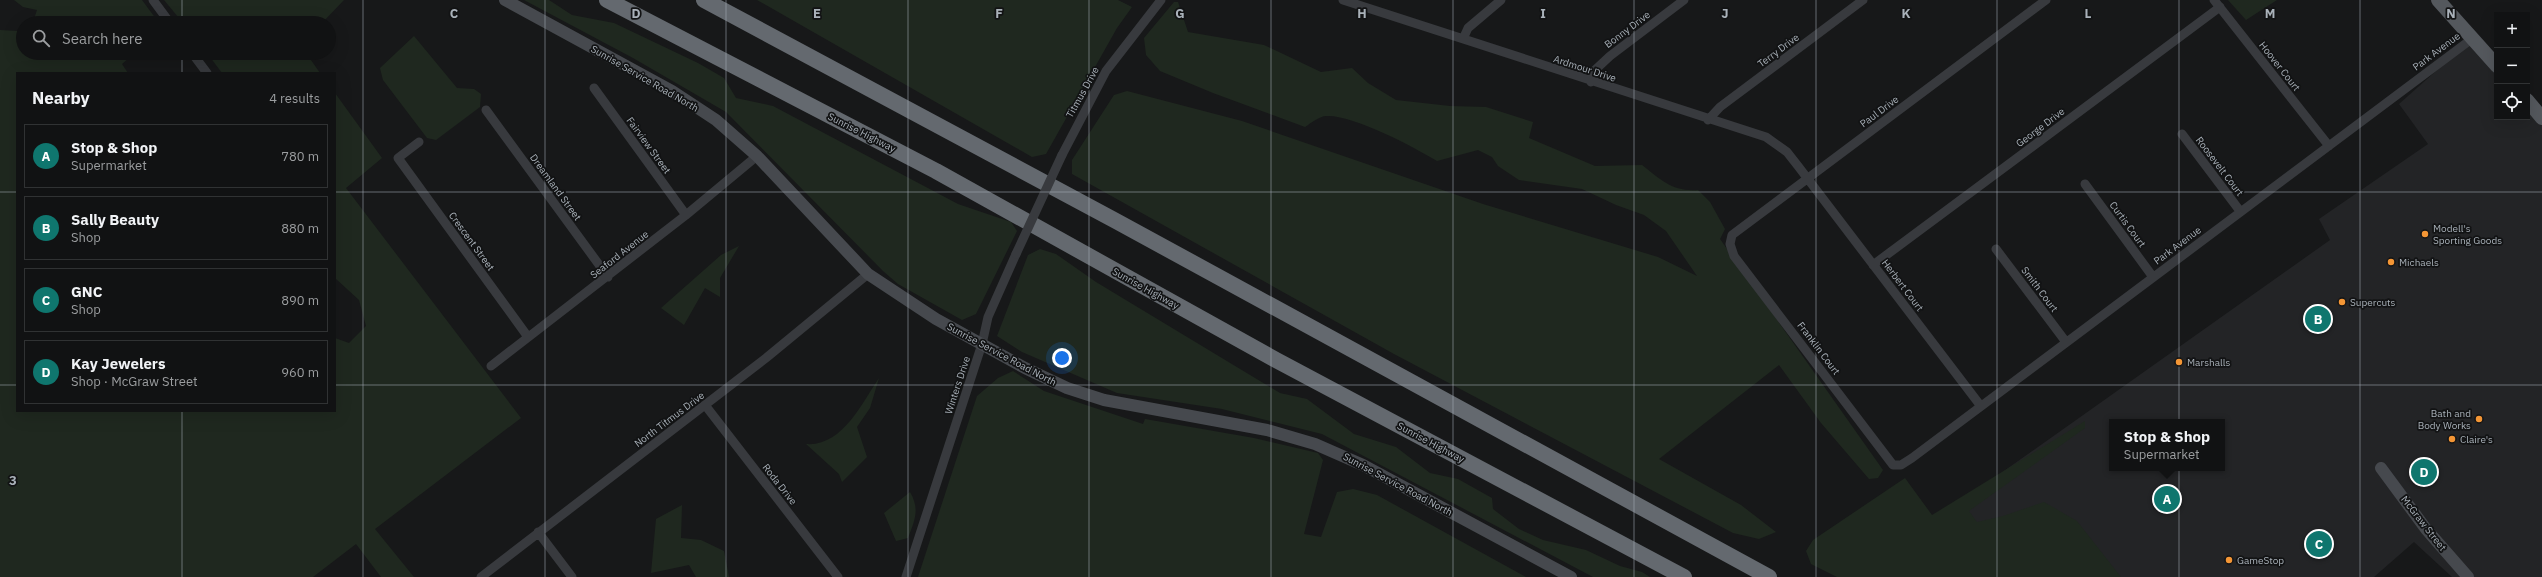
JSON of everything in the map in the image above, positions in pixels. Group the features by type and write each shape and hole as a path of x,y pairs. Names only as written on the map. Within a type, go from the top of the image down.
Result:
{"highway":[{"name":"Sunrise Highway","path":"606,0 936,171 1276,360 1684,577"},
{"path":"704,0 1110,218 1769,577"}],"main road":[{"path":"2438,0 2494,62"},
{"path":"2530,103 2540,112"}],"street":[{"path":"153,0 165,16"},
{"name":"Sunrise Service Road North","path":"505,0 672,91 716,120 757,156 868,274 936,319 1044,378 1085,394 1127,406 1267,430 1332,451 1363,465 1571,577"},
{"name":"Titmus Drive","path":"1039,205 1062,155 1106,71 1161,0"},
{"name":"Ardmour Drive","path":"1343,0 1708,120 1766,137 1787,152 1807,178"},
{"path":"1463,39 1468,28 1501,0"},
{"name":"Bonny Drive","path":"1591,82 1595,70 1610,56 1684,0"},
{"name":"Terry Drive","path":"1708,120 1720,107 1863,0"},
{"name":"Paul Drive","path":"1730,244 1732,235 1736,230 2046,0"},
{"name":"Hoover Court","path":"2217,3 2329,146"},
{"name":"George Drive","path":"1873,265 2217,3"},
{"name":"Park Avenue","path":"1893,465 1901,465 1912,458 1980,405 2473,38"},
{"path":"197,60 206,72"},
{"name":"Fairview Street","path":"594,88 686,215"},
{"name":"Dreamland Street","path":"486,110 608,277"},
{"name":"Roosevelt Court","path":"2182,134 2240,211"},
{"name":"Crescent Street","path":"419,142 398,158 528,337"},
{"name":"Seaford Avenue","path":"491,366 608,277 757,156"},
{"name":"Herbert Court","path":"1807,178 1980,405"},
{"name":"Curtis Court","path":"2086,184 2153,277"},
{"name":"Winters Drive","path":"906,577 982,344 988,317 1039,205"},
{"name":"Franklin Court","path":"1730,244 1734,256 1893,465"},
{"name":"Smith Court","path":"1996,249 2066,342"},
{"name":"North Titmus Drive","path":"481,577 806,326 868,274"},
{"name":"Roda Drive","path":"705,405 838,577"},
{"name":"McGraw Street","path":"2381,468 2462,575"},
{"path":"538,532 572,577"}],"shaded area":[{"path":"14,0 142,0 154,16 35,16 37,10 23,7"},
{"path":"164,0 344,0 329,16 177,16"},
{"path":"524,0 549,0 572,15 614,23 698,63 724,78 736,98 773,106 958,204 1011,222 1017,231 976,314 962,320 898,284 883,271 726,112 633,58"},
{"path":"757,0 1118,0 1132,7 1117,28 1046,154 1032,157"},
{"path":"2228,0 2277,0 2246,20"},
{"path":"1174,2 1178,2 1188,32 1264,45 1321,72 1352,68 1368,83 1396,100 1450,106 1486,107 1533,122 1529,138 1595,166 1642,165 1661,180 1674,187 1698,190 1710,202 1725,229 1720,239 1883,470 1878,478 1869,479 1821,423 1779,365 1659,459 1741,505 1776,532 1759,539 1733,533 1394,354 1072,174 1072,160 1114,95 1127,91 1242,121 1483,204 1658,257 1697,276 1666,231 1644,215 1616,205 1582,189 1519,180 1498,166 1492,157 1478,150 1437,161 1383,132 1351,120 1324,116 1305,127 1213,93 1160,71 1146,55 1144,38"},
{"path":"0,30 16,31 16,60 127,60 122,64 127,72 16,72 16,412 336,412 336,338 349,343 366,326 359,300 336,279 336,94 382,158 346,188 521,418 375,529 414,577 381,577 356,544 313,577 0,577"},
{"path":"414,36 457,88 474,89 481,94 480,107 436,140 427,138 383,80 380,68"},
{"path":"2473,38 2494,62 2494,120 2530,120 2530,104 2542,118 2542,577 2452,577 2414,542 2374,577 1959,577 1925,527 2330,240 2319,219 2428,144 2399,104"},
{"path":"212,60 311,60 319,72 221,72"},
{"path":"739,246 720,278 720,297 705,288 684,325 661,308 721,255"},
{"path":"1040,249 1056,254 1096,282 1280,393 1307,399 1354,434 1396,447 1430,473 1458,479 1492,498 1493,509 1519,529 1543,540 1586,550 1620,566 1642,572 1650,577 1593,577 1322,434 1222,409 1117,393 1022,352 997,336 1028,255"},
{"path":"1013,371 1044,391 1143,424 1145,419 1254,438 1318,453 1323,460 1304,534 1321,537 1337,492 1353,489 1377,495 1526,577 918,577 977,396 998,378"},
{"path":"879,378 870,408 857,427 867,457 842,482 839,474 806,444 819,443 830,438 850,422"},
{"path":"2085,421 2085,428 1969,511 1977,522 2003,516 2044,502 2077,521 2121,577 1837,577 1811,564 1806,551 1813,540 1905,478 1932,515"},
{"path":"910,492 916,509 914,520 908,538 896,541 884,513"},
{"path":"682,505 681,538 701,540 724,551 729,577 696,577 689,565 651,573 656,519"}],"place":[{"name":"Modell's Sporting Goods","path":"2425,234"},
{"name":"Michaels","path":"2391,262"},
{"name":"Supercuts","path":"2342,302"},
{"name":"Sally Beauty","path":"2318,319"},
{"name":"Marshalls","path":"2179,362"},
{"name":"Bath and Body Works","path":"2479,419"},
{"name":"Claire's","path":"2452,439"},
{"name":"Kay Jewelers","path":"2424,472"},
{"name":"Stop & Shop","path":"2167,499"},
{"name":"GNC","path":"2319,544"},
{"name":"GameStop","path":"2229,560"}]}
